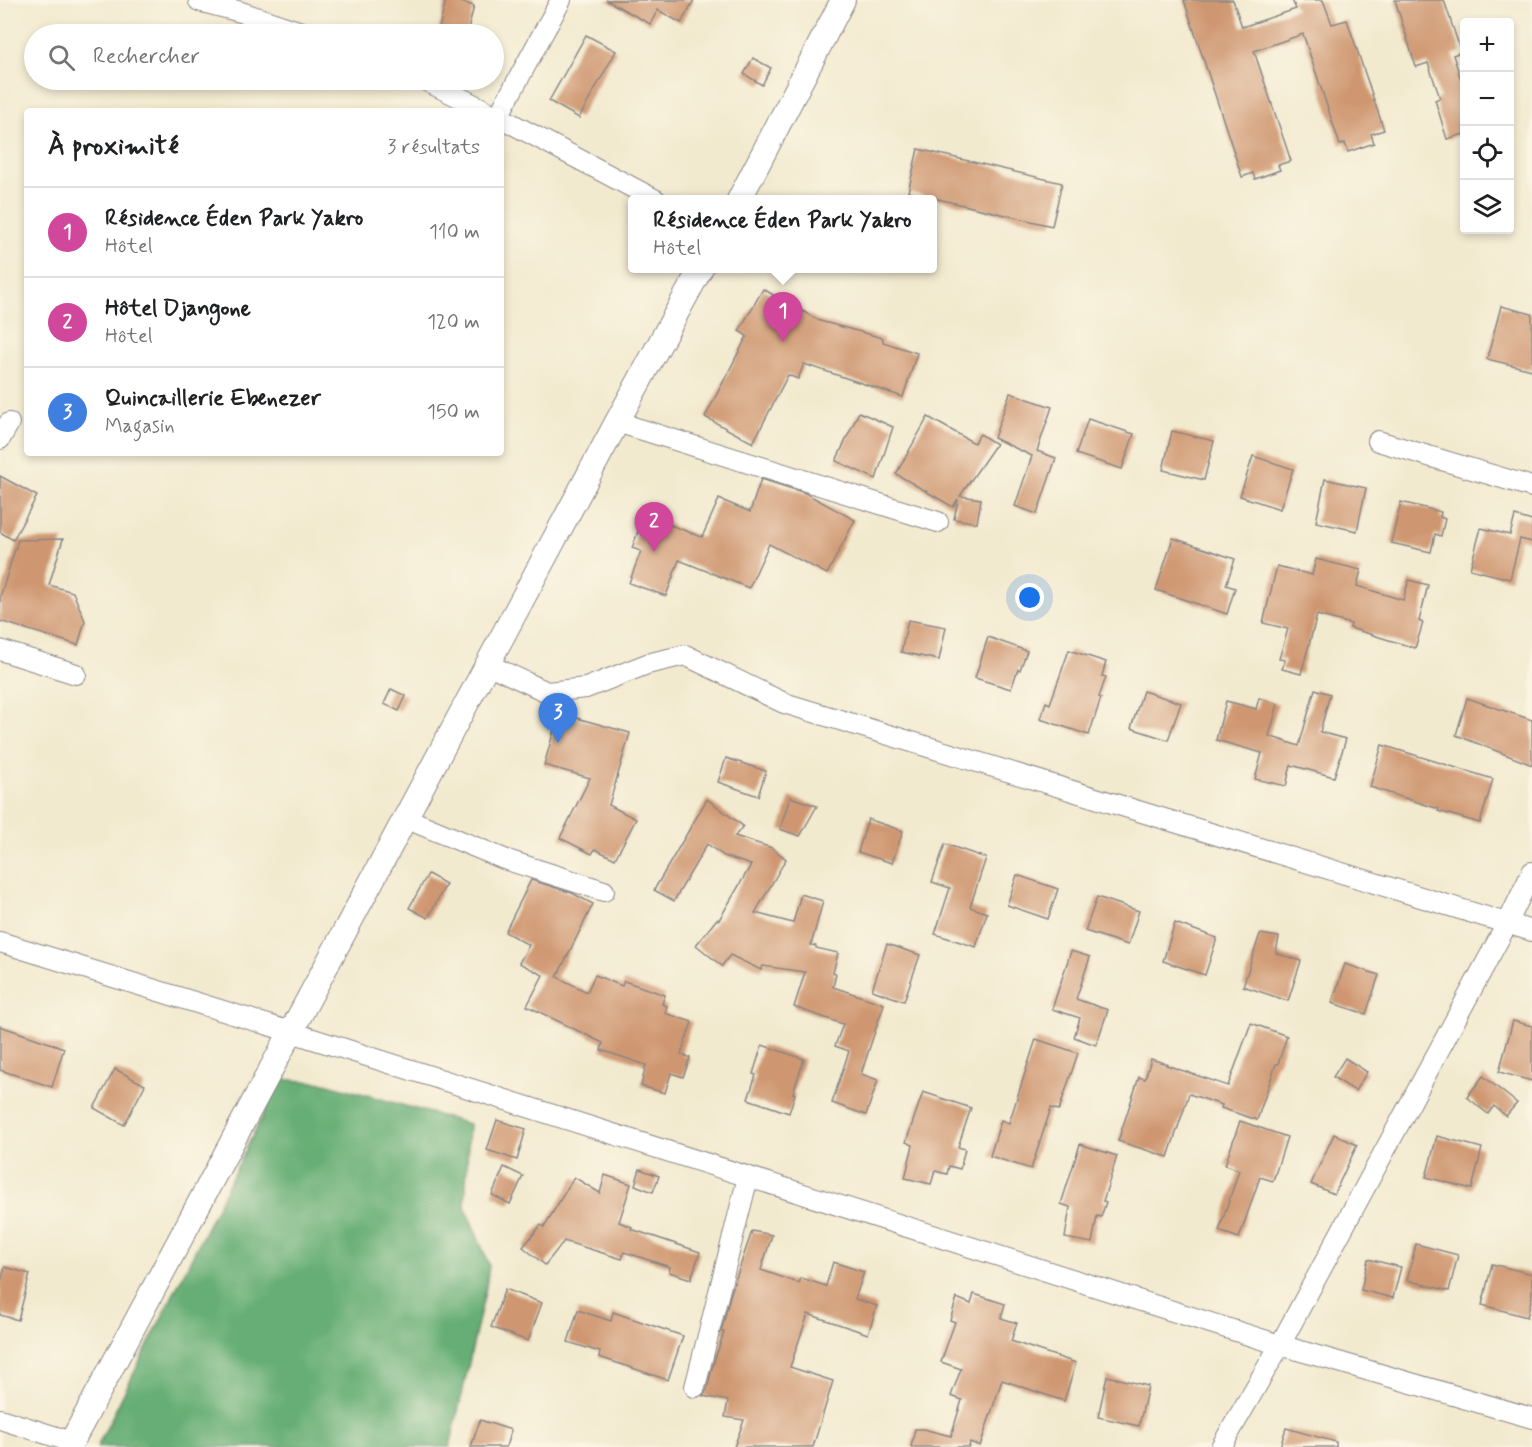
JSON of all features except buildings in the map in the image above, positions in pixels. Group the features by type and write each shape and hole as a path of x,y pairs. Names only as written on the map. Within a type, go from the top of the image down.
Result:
{"street":[{"path":"503,108 561,0"},
{"path":"742,195 843,0"},
{"path":"199,2 277,24"},
{"path":"444,90 481,108"},
{"path":"504,120 647,195"},
{"path":"0,1419 70,1444 697,273"},
{"path":"617,422 938,522"},
{"path":"1378,441 1532,487"},
{"path":"0,650 76,674"},
{"path":"487,664 547,692 586,688 647,664 685,655 784,703 1532,931"},
{"path":"405,818 504,859 604,891"},
{"path":"1221,1447 1280,1345 1508,922 1532,872"},
{"path":"0,942 1280,1345 1532,1418"},
{"path":"695,1387 748,1177"}],"green space":[{"path":"281,1079 325,1083 469,1124 465,1206 489,1265 450,1447 97,1447"}],"place":[{"name":"Résidence Éden Park Yakro","path":"783,342"},
{"name":"Hôtel Djangone","path":"654,552"},
{"name":"Quincaillerie Ebenezer","path":"558,743"}]}
